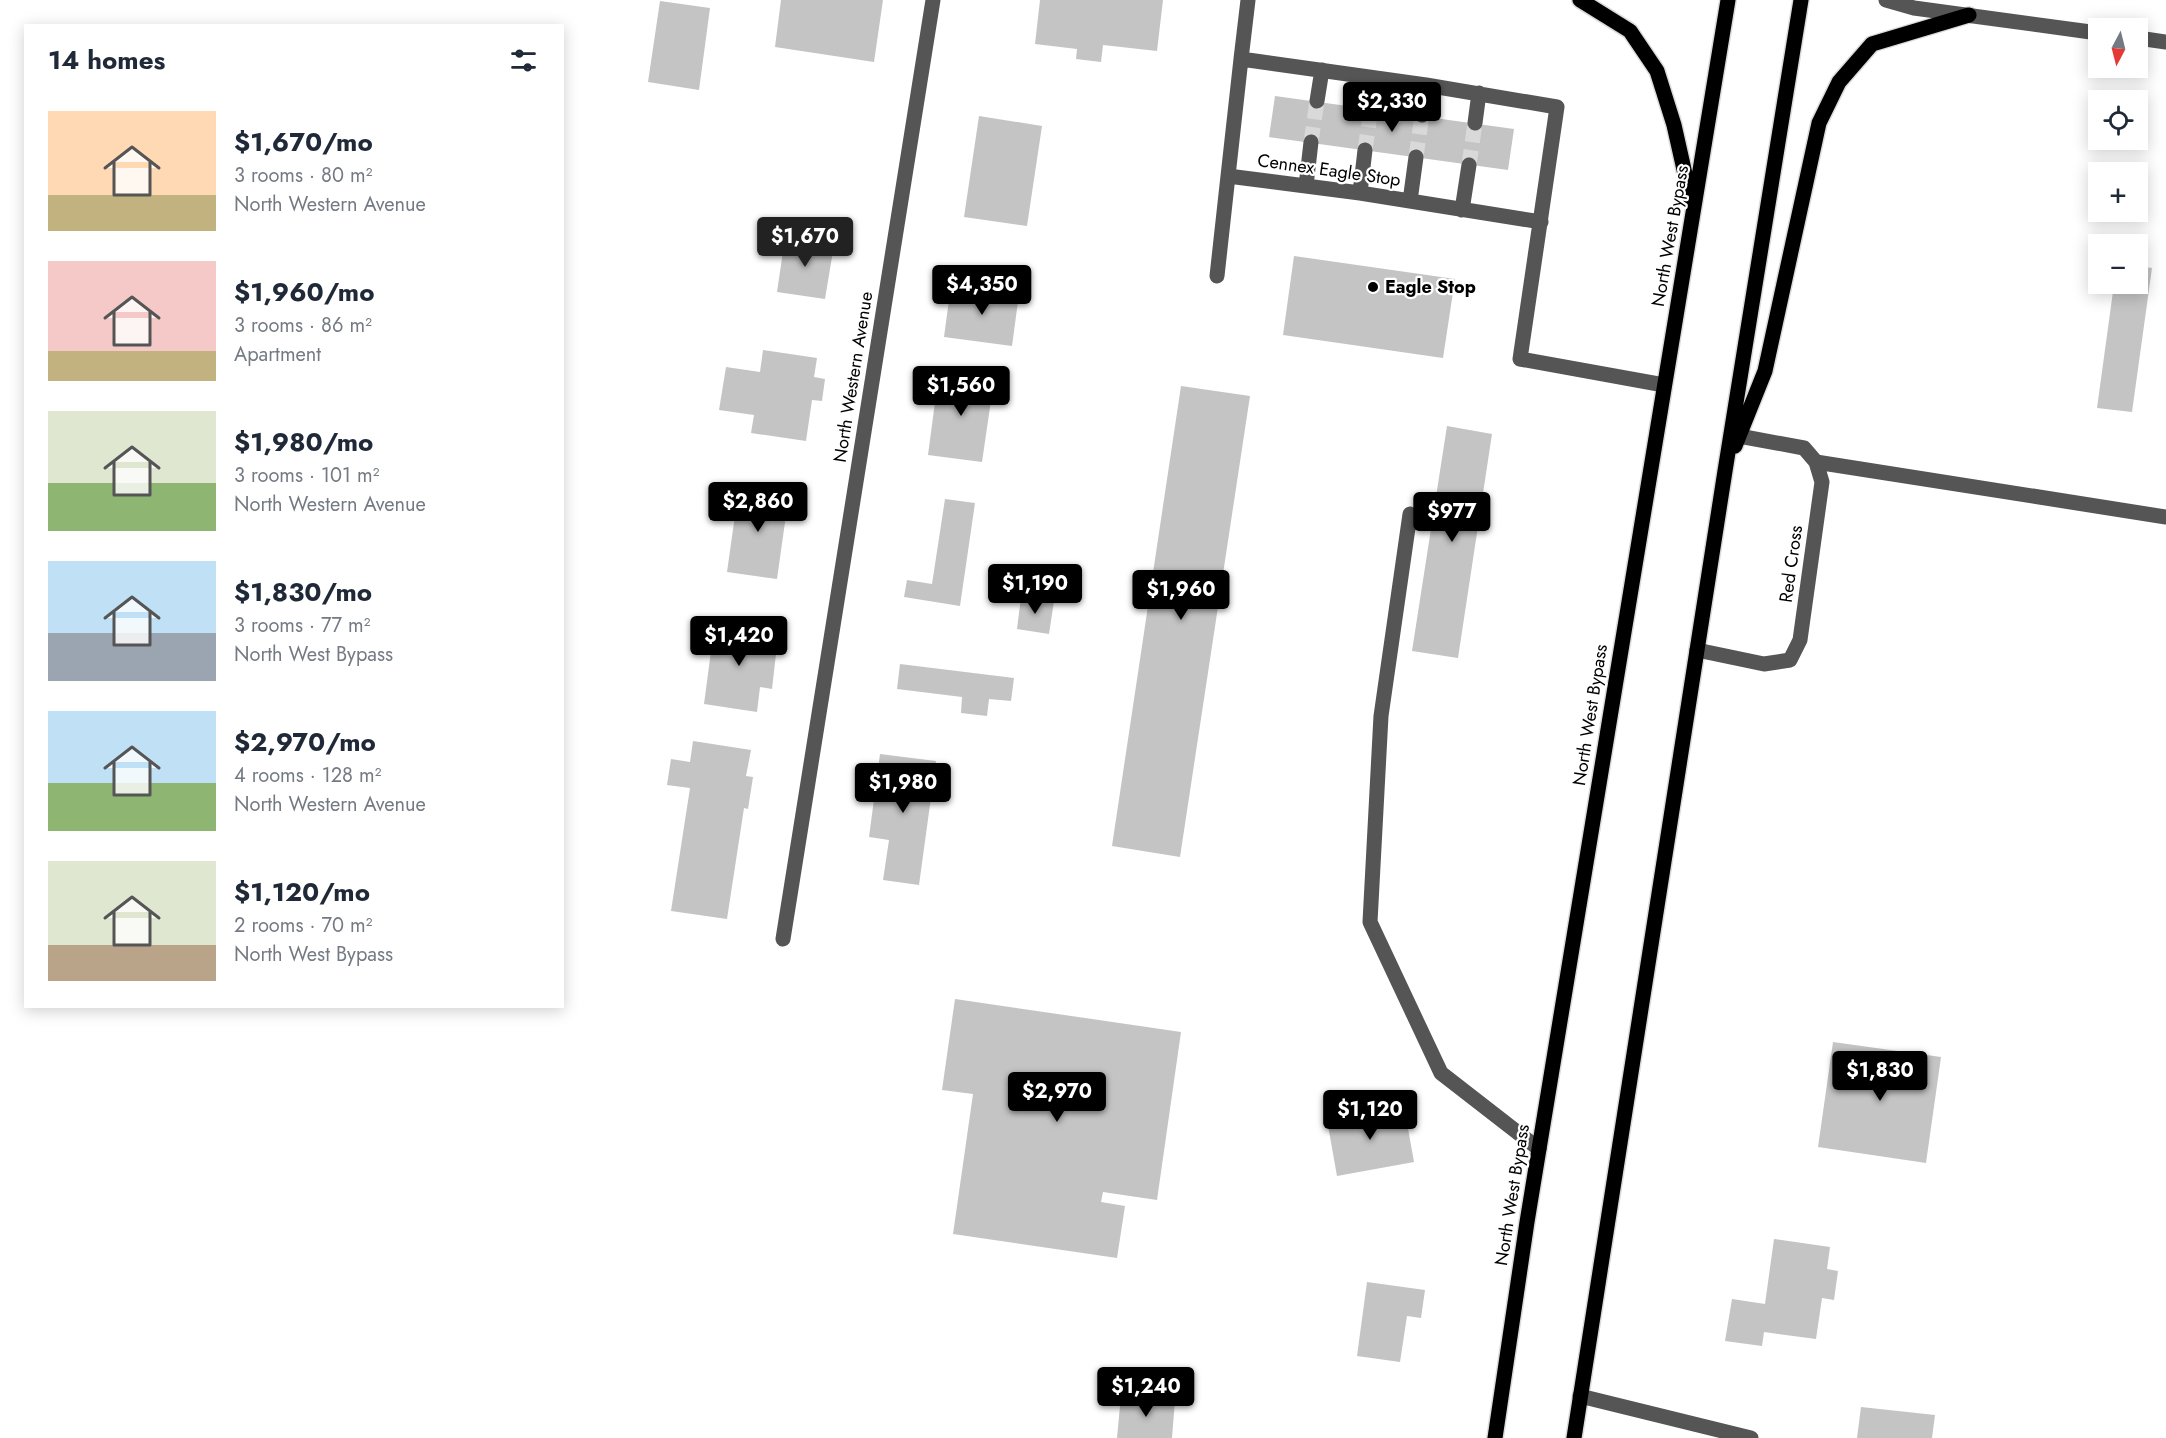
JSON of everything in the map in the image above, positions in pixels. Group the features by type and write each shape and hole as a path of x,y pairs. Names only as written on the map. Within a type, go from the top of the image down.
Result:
{"main road":[{"path":"1580,0 1630,30 1657,71 1674,125 1694,212"},
{"name":"North West Bypass","path":"1495,1438 1539,1149 1728,0"},
{"path":"1574,1438 1801,0"},
{"path":"1725,471 1765,371 1819,123 1839,82 1872,44 1969,15"}],"street":[{"name":"North Western Avenue","path":"783,939 933,0"},
{"path":"1217,276 1248,0"},
{"path":"1886,0 1914,8 2088,32"},
{"path":"2148,39 2166,42"},
{"path":"1241,59 1479,93 1557,107 1520,359 1664,385"},
{"path":"1317,101 1322,70"},
{"path":"1371,109 1376,78"},
{"path":"1422,116 1426,85"},
{"path":"1475,123 1479,93"},
{"path":"1306,186 1311,142"},
{"path":"1360,193 1365,150"},
{"path":"1410,201 1416,157"},
{"path":"1462,210 1469,165"},
{"name":"Cennex Eagle Stop","path":"1228,176 1360,193 1541,222"},
{"path":"1739,436 1804,448 1816,462 2166,518"},
{"name":"Red Cross","path":"1697,650 1764,664 1790,660 1800,640 1822,482 1816,462"},
{"path":"1410,514 1381,717 1370,922 1441,1073 1539,1149"},
{"path":"1580,1396 1751,1438"}],"building":[{"path":"781,0 883,0 874,62 775,47"},
{"path":"1040,0 1163,0 1157,51 1103,45 1101,62 1076,59 1077,49 1035,44"},
{"path":"660,1 710,8 699,90 648,82"},
{"path":"1275,96 1514,129 1508,170 1269,137"},
{"path":"979,116 1042,126 1027,226 964,217"},
{"path":"785,238 834,245 825,299 777,292"},
{"path":"1294,256 1455,279 1443,358 1283,335"},
{"path":"2148,267 2152,268 2132,412 2097,408 2113,294 2148,294"},
{"path":"951,285 1019,294 1012,346 944,337"},
{"path":"763,350 817,358 814,377 825,379 822,401 812,400 806,441 751,433 754,415 719,410 726,367 760,372"},
{"path":"939,372 994,380 982,462 928,455"},
{"path":"1181,386 1250,396 1180,857 1112,846"},
{"path":"1447,426 1492,434 1458,658 1412,651"},
{"path":"739,487 789,494 777,579 727,572"},
{"path":"945,499 975,503 960,606 904,597 907,580 932,584"},
{"path":"1021,597 1054,601 1049,634 1017,629"},
{"path":"715,621 770,629 766,653 776,654 772,689 760,687 757,712 704,704"},
{"path":"900,664 1014,678 1011,701 989,699 987,716 961,713 962,697 897,689"},
{"path":"693,741 751,750 746,776 753,777 748,809 744,808 727,919 671,911 690,788 667,785 671,759 690,762"},
{"path":"880,754 936,761 919,885 883,880 889,840 869,837"},
{"path":"955,999 1181,1032 1157,1200 1103,1192 1101,1202 1125,1206 1117,1258 953,1234 973,1094 942,1090"},
{"path":"1833,1042 1941,1057 1926,1163 1818,1147"},
{"path":"1404,1106 1414,1162 1337,1176 1327,1120"},
{"path":"1774,1239 1830,1247 1827,1269 1838,1271 1834,1300 1822,1298 1816,1339 1764,1332 1762,1346 1725,1341 1732,1299 1765,1304"},
{"path":"1367,1282 1425,1290 1421,1318 1407,1316 1400,1362 1357,1356"},
{"path":"1121,1395 1175,1400 1172,1438 1117,1438"},
{"path":"1861,1407 1935,1415 1932,1438 1857,1438"}],"tunnel":[{"path":"1311,142 1317,101"},
{"path":"1365,150 1371,109"},
{"path":"1416,157 1422,115"},
{"path":"1469,165 1475,123"}],"place":[{"name":"Eagle Stop","path":"1373,287"}]}
